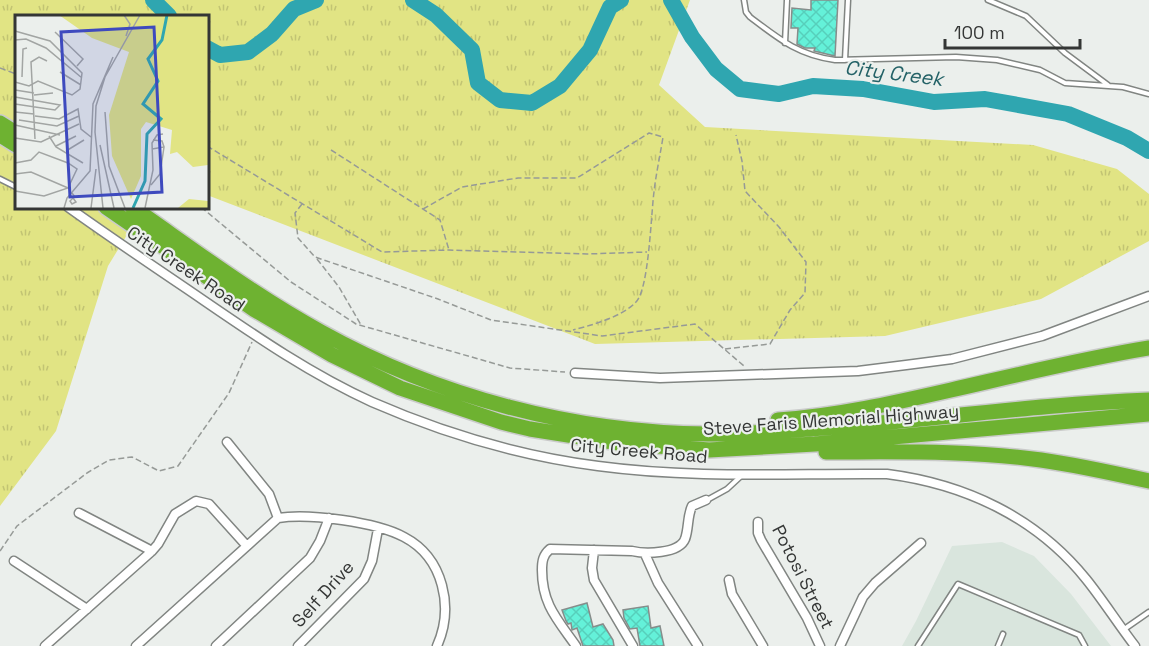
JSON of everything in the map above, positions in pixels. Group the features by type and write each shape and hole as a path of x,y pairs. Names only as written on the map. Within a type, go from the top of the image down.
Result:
{"highway":[{"path":"0,123 15,131"},
{"path":"0,135 15,144"},
{"name":"Steve Faris Memorial Highway","path":"107,208 255,310 332,355 400,388 530,429 619,443 709,450 814,444 1149,414"},
{"name":"Steve Faris Memorial Highway","path":"133,208 299,319 336,340 387,364 453,392 528,411 605,426 709,434 1149,400"},
{"path":"655,431 836,414 1080,360 1149,348"},
{"path":"709,450 989,455 1043,460 1149,481"}],"street":[{"name":"City Creek Road","path":"69,208 255,336 310,369 373,402 481,441 599,466 694,474 887,474 917,478 979,498 1005,510 1054,545 1086,579 1135,646"},
{"path":"575,373 660,378 753,375 858,371 952,359 1042,336 1149,296"},
{"path":"227,442 269,495 278,518"},
{"path":"576,646 545,599 542,581 545,553 550,549 632,551 645,554 681,545 685,538 692,506 706,500"},
{"path":"45,646 152,551 175,514 196,501 209,504 246,545"},
{"path":"79,513 152,551"},
{"path":"136,646 278,518 291,516 329,518 378,529 405,537 423,552 438,574 445,594 445,615 437,646"},
{"path":"216,646 310,558 320,542 329,518"},
{"name":"Potosi Street","path":"758,522 761,540 807,618 820,646"},
{"name":"Self Drive","path":"298,646 364,579 372,561 378,529"},
{"path":"840,646 863,597 875,583 921,543"},
{"path":"594,550 592,568 594,580 633,646"},
{"path":"645,554 658,583 698,646"},
{"path":"14,561 87,609"},
{"path":"729,580 732,594 763,646"}],"lane":[{"path":"744,0 746,12 750,17 785,44 813,56 835,60 956,57 997,60 1040,70 1065,83 1132,88 1149,94"},
{"path":"785,44 787,0"},
{"path":"845,60 849,0"},
{"path":"988,0 1026,16 1065,52 1108,86"},
{"path":"0,178 15,186"},
{"path":"706,500 727,489 742,474"},
{"path":"918,646 958,585 1079,635 1085,646"},
{"path":"1123,630 1149,612"},
{"path":"998,646 1003,634"}],"path":[{"path":"0,68 15,74"},
{"path":"423,209 462,187 518,178 577,178 649,133 663,137 648,252 642,288 637,302 607,320 570,331"},
{"path":"724,350 770,344 790,310 806,293 806,262 779,227 745,191 736,135"},
{"path":"208,147 382,252 449,250 587,254 648,252"},
{"path":"331,150 440,220 449,250"},
{"path":"302,204 295,213 298,238 339,287 362,326"},
{"path":"202,208 291,282 356,324 510,368 575,373"},
{"path":"315,257 438,299 490,320 602,336 695,324 753,375"},
{"path":"0,551 17,525 87,472 109,460 132,457 159,471 178,466 229,393 255,336"}],"shaded area":[{"path":"1002,542 1034,556 1071,594 1111,646 902,646 952,546"}],"green space":[{"path":"0,0 690,0 659,85 705,127 1033,145 1117,169 1149,194 1149,241 1041,299 885,336 595,344 208,195 208,15 15,15 15,208 143,208 108,266 56,431 0,506"}],"building":[{"path":"811,0 838,0 835,56 797,44 798,28 791,28 792,8 811,10"},
{"path":"587,603 593,627 603,624 614,646 583,646 577,628 572,630 571,623 568,624 566,621 562,610"},
{"path":"648,606 651,628 660,626 664,646 640,646 637,628 630,629 624,618 623,610"}],"waterway":[{"name":"City Creek","path":"153,0 168,15"},
{"name":"City Creek","path":"208,49 220,55 248,52 272,34 294,9 316,0"},
{"name":"City Creek","path":"413,0 436,15 472,50 478,83 500,100 532,103 560,86 590,50 610,7 621,0"},
{"name":"City Creek","path":"671,0 692,37 716,69 740,89 779,94 813,86 863,89 934,102 985,99 1068,114 1127,138 1149,151"}]}
